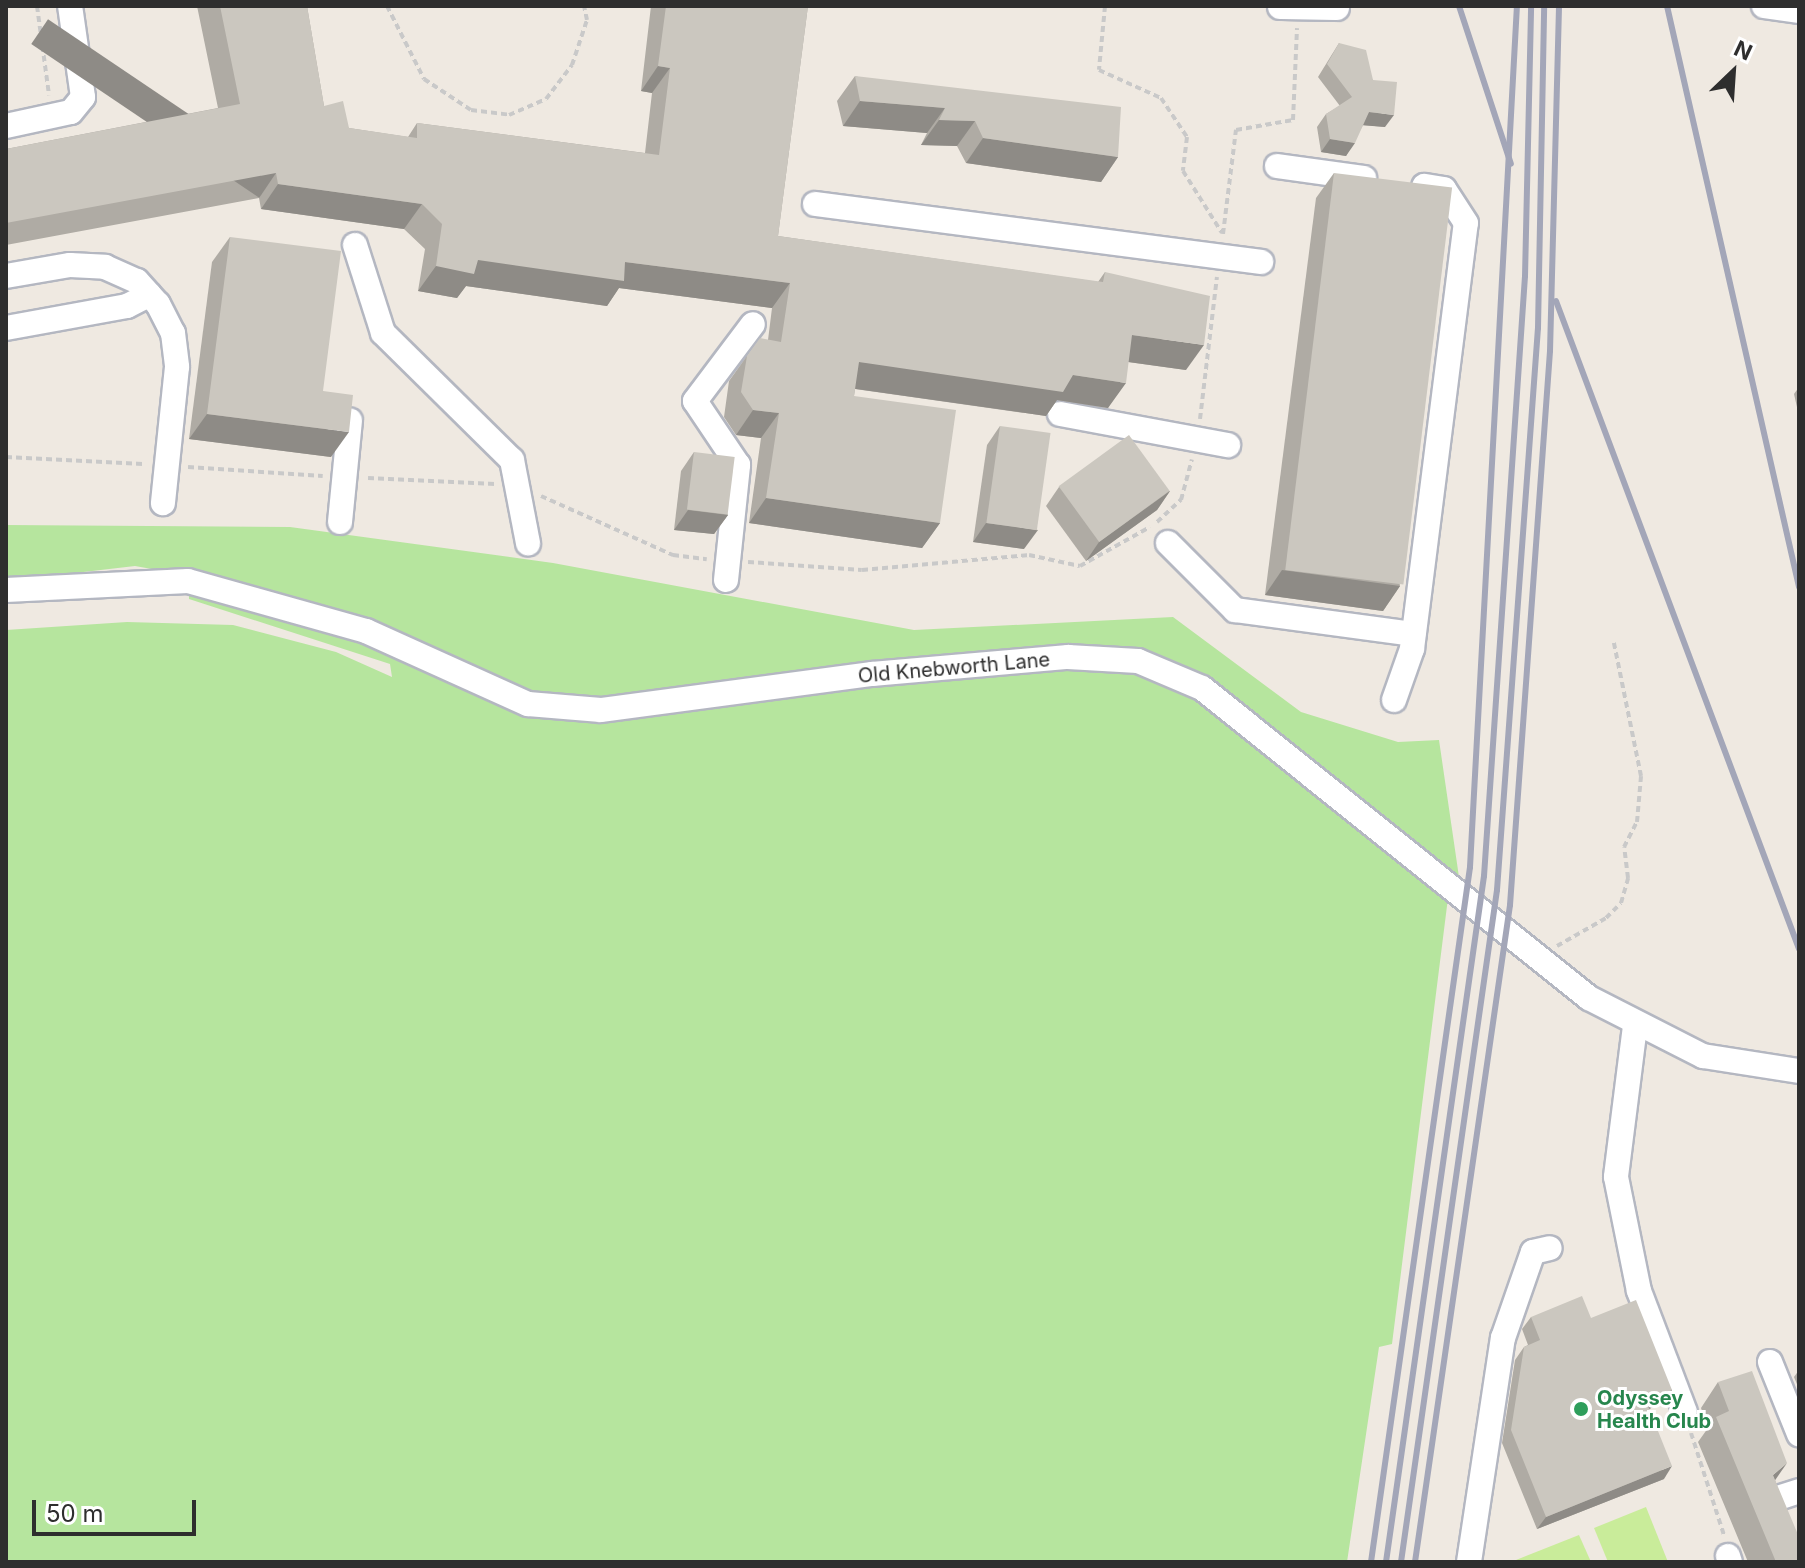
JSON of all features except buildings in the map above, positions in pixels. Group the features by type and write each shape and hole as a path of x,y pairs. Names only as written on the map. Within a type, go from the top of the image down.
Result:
{"street":[{"path":"6,126 71,112 83,97 70,6"},
{"path":"1764,6 1799,11"},
{"path":"1280,7 1337,8"},
{"path":"1277,166 1444,189 1466,223 1413,634 1394,700"},
{"path":"815,204 1219,259 1261,262"},
{"path":"355,245 383,333 512,460 528,543"},
{"path":"6,276 105,267 149,295 173,333 177,367 163,503"},
{"path":"6,328 127,306 149,295"},
{"path":"727,570 738,465 695,401 753,324"},
{"path":"1060,414 1228,445"},
{"path":"340,522 350,420"},
{"path":"1168,543 1235,610 1413,634"},
{"name":"Old Knebworth Lane","path":"6,590 188,581 366,631 528,704 601,710 887,673 1068,657 1138,661 1202,688 1543,963 1635,1026 1703,1056 1799,1071"},
{"path":"1635,1026 1616,1177 1639,1291 1685,1412"},
{"path":"1469,1562 1503,1338 1533,1252 1550,1248"},
{"path":"1770,1362 1799,1434"}],"path":[{"path":"37,6 52,116"},
{"path":"387,6 424,79 471,110 509,115 546,99 572,65 587,20 584,6"},
{"path":"1105,6 1099,70 1161,98 1187,137 1183,171 1223,234"},
{"path":"6,457 517,485 673,555 727,570 862,570 1029,555 1080,566 1134,540 1181,500 1194,439 1236,130 1293,120 1298,7"},
{"path":"1543,963 1567,936 1606,918 1624,893 1624,847 1637,822 1641,776 1614,643"},
{"path":"1685,1412 1729,1559"}],"green space":[{"path":"6,525 290,527 553,563 914,630 1173,617 1301,712 1398,742 1439,740 1459,877 1203,676 1148,652 1007,649 602,699 542,695 494,681 371,621 259,588 135,566 6,581"},
{"path":"189,593 336,632 520,712 1075,666 1138,671 1198,697 1448,898 1392,1344 1379,1347 1347,1562 6,1562 6,630 127,622 233,625 336,652 392,677 390,664 189,599"},
{"path":"1646,1507 1668,1562 1608,1562 1594,1528"},
{"path":"1579,1535 1591,1562 1511,1562 1531,1554"}],"railway":[{"path":"1459,6 1511,164"},
{"path":"1371,1562 1470,867 1517,6"},
{"path":"1386,1562 1484,876 1525,276 1531,6"},
{"path":"1401,1562 1497,890 1538,328 1544,6"},
{"path":"1415,1562 1510,905 1550,351 1559,6"},
{"path":"1667,6 1799,587"},
{"path":"1556,301 1799,949"}],"place":[{"name":"Odyssey Health Club","path":"1581,1409"}]}
